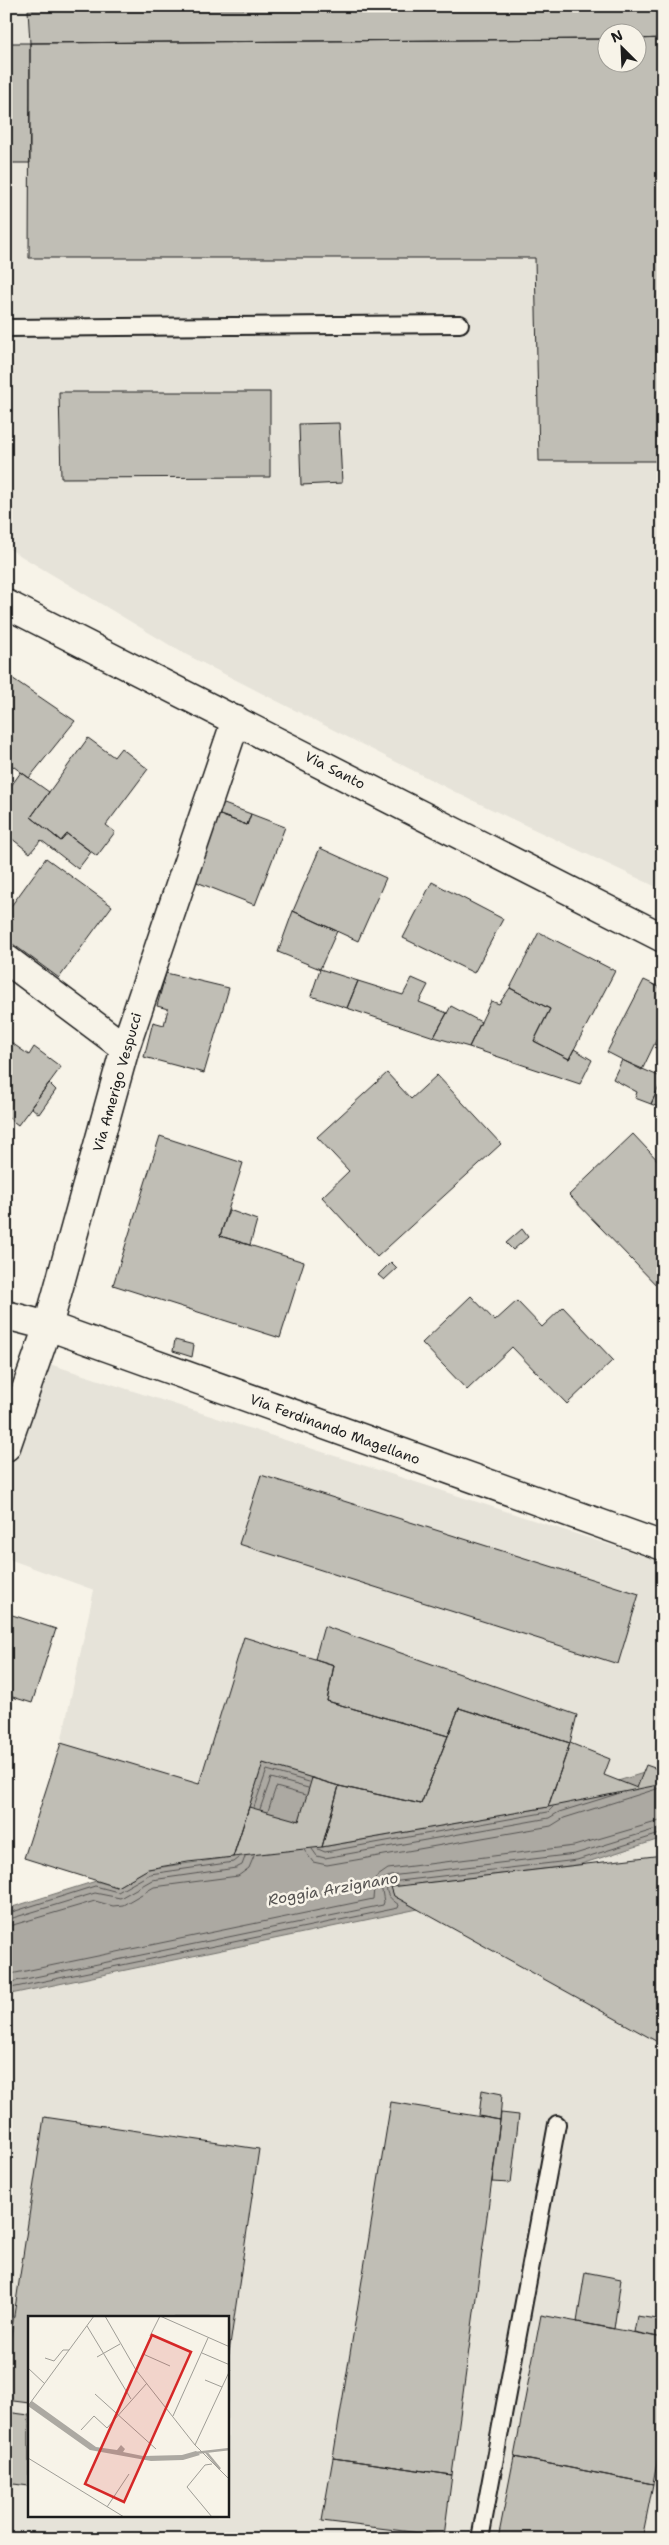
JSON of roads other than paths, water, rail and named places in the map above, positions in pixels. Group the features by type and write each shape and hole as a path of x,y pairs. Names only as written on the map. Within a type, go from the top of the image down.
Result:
{"street":[{"name":"Via Santo","path":"6,604 663,938"},
{"name":"Via Amerigo Vespucci","path":"6,1447 48,1326 125,1048 236,720"},
{"path":"6,958 125,1048"},
{"name":"Via Ferdinando Magellano","path":"6,1315 48,1326 663,1546"}],"lane":[{"path":"6,328 460,324"},
{"path":"480,2539 557,2124"}],"water":[{"name":"Roggia Arzignano","path":"263,1763 339,1786 322,1847 548,1807 550,1802 663,1767 663,1838 578,1865 392,1887 394,1896 418,1909 6,1995 6,1909 96,1881 117,1887 148,1869 233,1857"}]}
